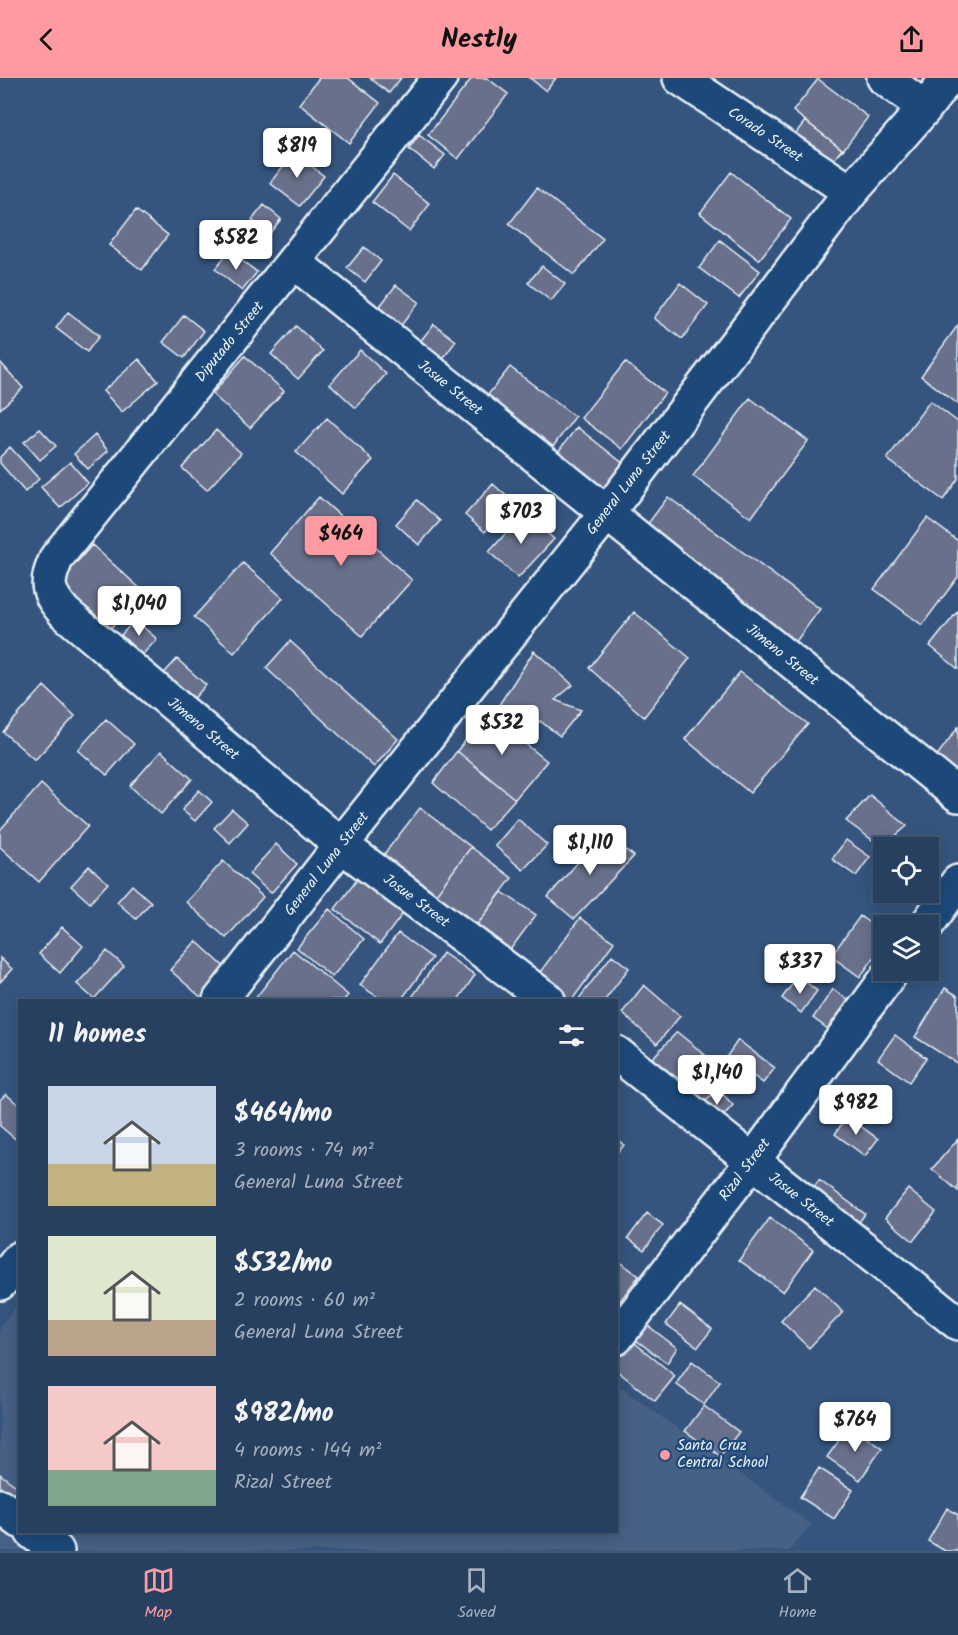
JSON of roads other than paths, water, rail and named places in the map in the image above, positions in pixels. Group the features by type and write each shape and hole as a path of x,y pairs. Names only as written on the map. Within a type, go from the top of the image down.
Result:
{"street":[{"name":"Diputado Street","path":"65,613 52,598 49,584 51,570 57,557 440,78"},
{"name":"Corado Street","path":"680,78 851,192"},
{"path":"884,78 924,108"},
{"name":"General Luna Street","path":"221,999 606,514 851,192 948,78"},
{"name":"Josue Street","path":"294,262 606,514"},
{"name":"Jimeno Street","path":"606,514 958,795"},
{"name":"Jimeno Street","path":"65,613 341,845"},
{"name":"Josue Street","path":"341,845 547,999"},
{"path":"934,915 958,882"},
{"name":"Rizal Street","path":"618,1335 752,1162 885,981"},
{"name":"Josue Street","path":"618,1055 958,1323"},
{"path":"0,1283 18,1260"},
{"path":"0,1506 18,1520"},
{"path":"33,1533 57,1551"}],"place":[{"name":"Santa Cruz Central School","path":"665,1455"}]}
